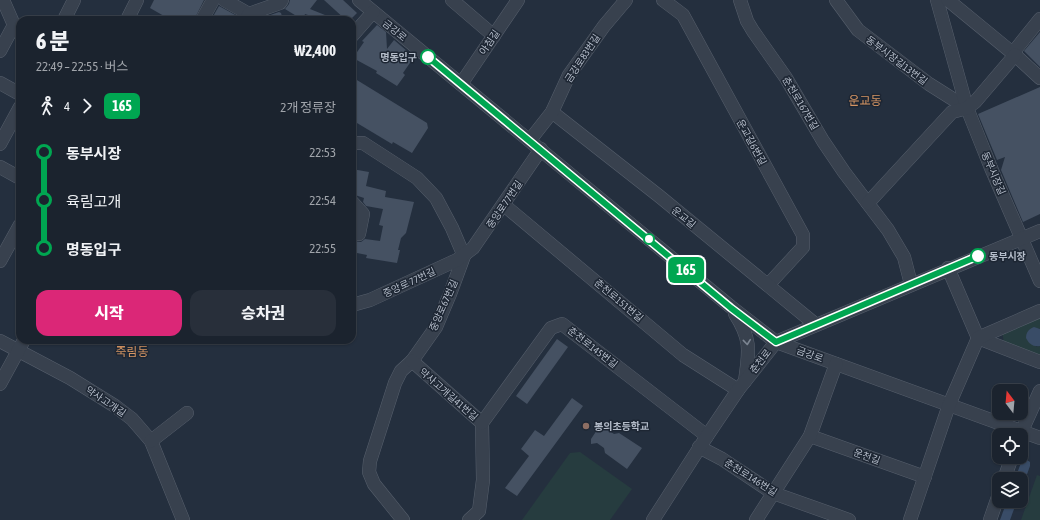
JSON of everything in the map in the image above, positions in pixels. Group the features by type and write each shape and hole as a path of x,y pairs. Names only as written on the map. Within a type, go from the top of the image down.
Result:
{"street":[{"path":"3,0 16,27"},
{"path":"66,16 74,0"},
{"path":"129,16 138,0"},
{"path":"204,16 213,0"},
{"path":"224,0 246,16"},
{"path":"249,16 280,3 282,0"},
{"name":"금강로","path":"359,0 541,149 731,308 776,342 949,405 1007,428"},
{"path":"452,0 494,36"},
{"name":"아침길","path":"461,84 518,0"},
{"name":"금강로83번길","path":"530,140 552,112 569,75 604,26 626,0"},
{"name":"운교길6번길","path":"663,0 683,15 803,235 803,247 768,285"},
{"name":"춘천로167번길","path":"740,0 747,21 786,78 823,141 844,172 888,230 904,258 911,284"},
{"name":"동부시장길13번길","path":"836,0 858,30 929,84 967,108"},
{"name":"동부시장길","path":"937,0 967,108 1040,281"},
{"path":"948,0 1015,55 1040,78"},
{"path":"356,31 373,12"},
{"path":"868,203 952,112 967,108 975,102 1015,55 1016,49 1040,20"},
{"path":"0,51 16,30"},
{"path":"0,83 16,92"},
{"name":"운교길","path":"552,112 659,196 815,324"},
{"path":"0,144 16,114"},
{"path":"356,143 363,143 418,178 436,198 452,228 464,256"},
{"name":"중앙로77번길","path":"464,256 473,248 541,149"},
{"path":"0,167 16,176"},
{"name":"춘천로151번길","path":"504,204 683,355 741,386"},
{"path":"356,206 363,214 359,234 356,234"},
{"name":"춘천로","path":"653,520 706,436 741,386 776,342 948,268 1040,231"},
{"path":"0,261 16,232"},
{"name":"중앙로 77번길","path":"356,304 370,300 464,256"},
{"name":"중앙로67번길","path":"403,520 374,484 369,472 370,461 395,383 401,371 412,361 436,327 464,256"},
{"path":"948,268 978,338 1040,362"},
{"path":"731,308 743,327 747,337 748,356 741,386"},
{"path":"910,520 949,405 978,338 1040,311"},
{"name":"춘천로145번길","path":"482,423 551,328 562,324 706,436"},
{"name":"약사고개길","path":"0,341 21,345 115,406 132,419 151,440 183,520"},
{"path":"0,384 21,345"},
{"name":"약사고개길41번길","path":"412,361 482,423 483,480 479,511 469,520"},
{"path":"756,520 810,436 836,364"},
{"path":"1022,428 1040,391"},
{"path":"151,440 187,413"},
{"name":"금강로","path":"1028,435 1040,438"},
{"name":"운천길","path":"810,436 925,477"},
{"name":"춘천로146번길","path":"699,447 722,459 774,493 849,520"},
{"path":"990,520 994,508"}],"green space":[{"path":"1040,316 1040,329 1038,328 1036,347 1040,346 1040,357 1004,343 1002,331"},
{"path":"580,452 632,489 610,520 522,520 570,453"},
{"path":"1037,475 1040,476 1040,520 1021,520 1025,508 1028,508 1028,500"}],"water":[{"path":"1034,327 1040,329 1040,346 1032,345 1026,338 1028,331"},
{"path":"1028,461 1030,462 1028,472 1018,472 1021,464 1028,464"},
{"path":"1004,508 1014,508 1010,520 1000,520"}],"building":[{"path":"154,0 204,0 196,16 164,16 150,8"},
{"path":"290,0 317,0 310,9 325,15 311,16 305,14 304,16 296,16 285,9"},
{"path":"324,0 343,0 357,13 354,16 342,16"},
{"path":"219,6 237,16 213,16"},
{"path":"279,12 282,16 268,16"},
{"path":"377,25 386,32 387,49 394,40 414,57 403,73 405,75 397,86 376,73 377,71 356,60 356,54 364,42 362,41"},
{"path":"1040,32 1040,67 1024,51"},
{"path":"356,79 427,123 428,128 412,153 393,142 392,144 356,122"},
{"path":"1040,87 1040,214 1023,222 1001,170 1005,157 997,160 978,114"},
{"path":"356,170 369,172 366,186 386,191 385,197 414,202 406,233 401,238 397,263 366,258 367,255 356,253 356,241 361,242 365,239 380,241 383,226 379,225 383,209 366,206 363,202 364,198 356,195"},
{"path":"557,339 568,347 527,404 516,396"},
{"path":"572,398 583,406 517,496 505,488 529,456 521,449 535,430 544,436"},
{"path":"607,423 608,430 614,434 619,433 642,448 627,469 605,453 604,448 597,443 591,444 591,439 601,424"}],"bus line":[{"name":"165","path":"428,57 541,149 731,308 776,342 828,318 978,256"}],"place":[{"name":"명동입구","path":"428,57"},
{"name":"동부시장","path":"978,256"},
{"name":"봉의초등학교","path":"586,426"}],"district":[{"name":"운교동","path":"865,101"},
{"name":"죽림동","path":"132,352"}]}
